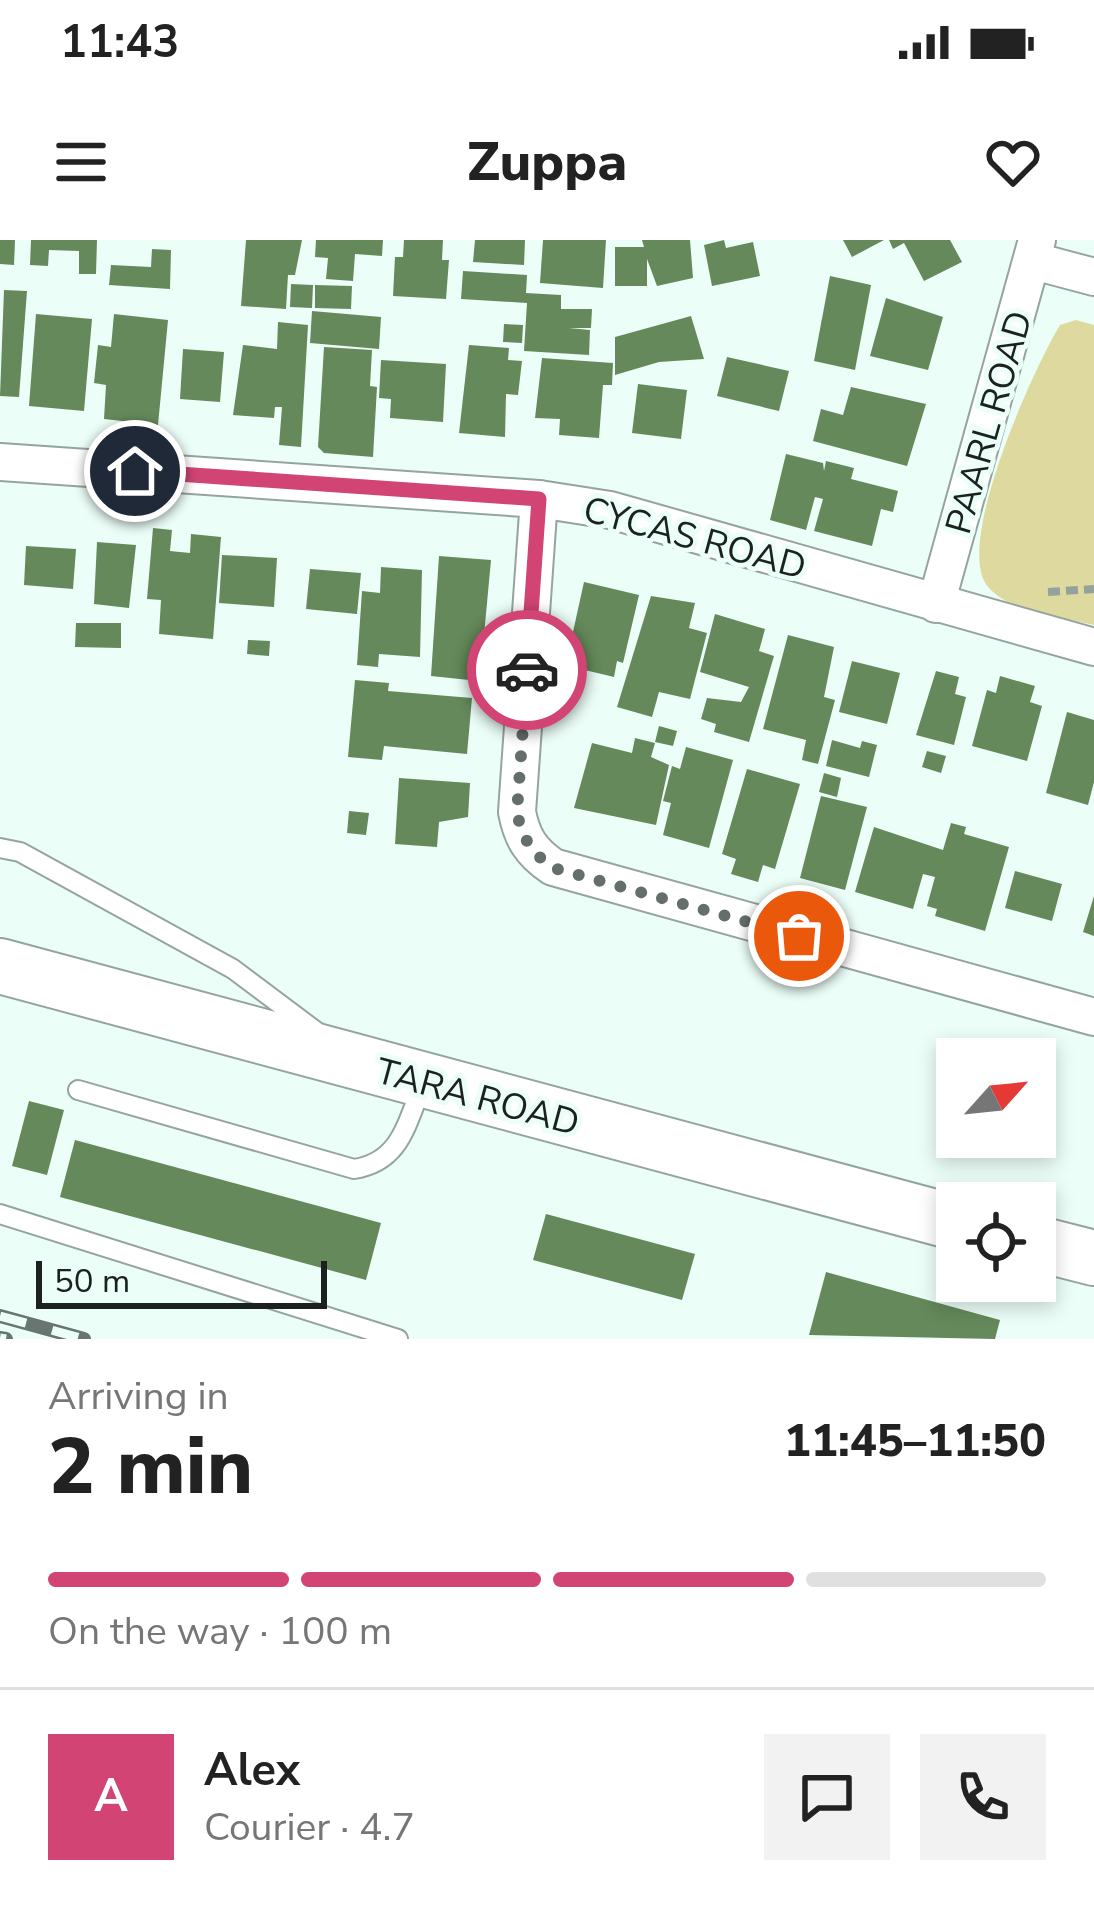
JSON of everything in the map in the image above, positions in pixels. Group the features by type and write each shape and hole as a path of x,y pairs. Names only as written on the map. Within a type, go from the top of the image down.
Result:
{"street":[{"path":"1036,250 1094,277"},
{"name":"PAARL ROAD","path":"936,604 1036,250"},
{"name":"CYCAS ROAD","path":"0,462 539,499 610,510 1094,647"},
{"path":"539,499 517,812 520,830 538,857 553,868 1094,1017"},
{"name":"TARA ROAD","path":"0,966 936,1217"},
{"path":"1056,1249 1094,1258"}],"lane":[{"path":"0,848 20,852 233,969 281,1001 353,1062"},
{"path":"78,1090 354,1169 374,1166 397,1148 424,1081"},
{"path":"0,1214 398,1339"}],"shaded area":[{"path":"1076,320 1094,325 1094,625 1011,604 989,588 980,567 980,536 988,499 1016,417 1060,325"}],"building":[{"path":"0,240 15,240 14,265 0,264"},
{"path":"31,240 97,240 96,274 79,274 79,251 49,250 48,266 30,265"},
{"path":"246,240 302,240 295,275 288,275 286,309 241,306"},
{"path":"316,240 383,240 382,256 355,254 353,281 326,279 328,258 315,257"},
{"path":"404,240 443,240 442,260 449,260 446,299 393,296 395,257 403,257"},
{"path":"475,240 525,240 524,265 473,262"},
{"path":"543,240 606,240 603,288 540,283"},
{"path":"642,240 690,240 693,278 657,286 647,259 647,286 615,286 615,247 644,247"},
{"path":"724,240 726,248 753,242 760,276 712,286 704,245"},
{"path":"843,240 884,240 852,257"},
{"path":"889,240 950,240 962,262 924,281 904,243 893,249"},
{"path":"152,249 171,250 170,289 109,285 111,265 151,267"},
{"path":"463,271 527,275 526,293 561,295 561,309 592,309 591,328 569,328 590,330 589,355 524,351 527,303 461,299"},
{"path":"830,276 871,285 855,370 814,361"},
{"path":"291,284 313,285 312,308 290,307"},
{"path":"315,285 352,286 351,309 315,308"},
{"path":"4,290 27,291 19,397 0,396"},
{"path":"886,298 943,317 928,370 870,356"},
{"path":"312,311 381,317 379,349 310,343"},
{"path":"36,314 92,319 84,411 29,406"},
{"path":"114,314 168,320 158,425 104,419 106,385 94,383 98,345 111,347"},
{"path":"691,316 704,359 659,362 615,375 615,337"},
{"path":"278,322 308,325 301,447 279,445 282,407 275,407 274,418 233,415 243,345 277,349"},
{"path":"504,324 523,325 522,343 503,342"},
{"path":"469,345 509,348 508,360 522,361 518,395 506,394 505,437 459,433"},
{"path":"324,347 372,350 370,386 377,387 373,457 324,453 318,447"},
{"path":"183,349 224,352 220,402 180,399"},
{"path":"727,357 789,371 779,411 717,396"},
{"path":"542,358 613,363 612,385 603,385 599,438 559,435 560,419 535,418"},
{"path":"381,360 446,364 443,422 390,418 391,399 379,398"},
{"path":"638,384 687,390 681,439 632,433"},
{"path":"851,387 926,404 907,466 813,441 821,409 843,415"},
{"path":"786,454 823,463 824,471 826,461 854,468 851,479 898,491 893,512 881,509 872,546 814,531 823,499 815,497 806,530 770,520"},
{"path":"153,528 172,530 170,551 190,553 191,534 221,537 213,639 159,634 161,600 147,599"},
{"path":"97,542 136,545 129,608 94,604"},
{"path":"26,546 76,549 73,589 24,585"},
{"path":"222,555 277,558 274,607 219,603"},
{"path":"439,556 491,560 482,657 471,656 469,680 431,676"},
{"path":"381,567 422,570 420,657 379,654 378,667 357,665 362,591 380,593"},
{"path":"310,569 361,573 357,614 306,609"},
{"path":"584,582 639,595 623,663 617,661 614,677 572,667 575,652 569,650"},
{"path":"651,596 695,603 689,628 707,633 690,699 659,692 652,717 617,707"},
{"path":"715,614 765,629 759,651 774,656 749,742 714,732 716,724 701,719 707,698 741,702 749,687 700,672"},
{"path":"76,623 121,623 121,648 75,647"},
{"path":"788,635 834,647 824,697 835,700 818,764 802,760 806,740 763,729"},
{"path":"248,640 270,641 269,656 247,654"},
{"path":"852,661 900,673 887,724 839,712"},
{"path":"936,671 959,677 955,694 966,697 954,745 916,735"},
{"path":"1000,676 1035,686 1030,702 1042,706 1027,761 972,746 987,690 996,693"},
{"path":"355,680 389,683 388,691 472,698 467,754 384,746 382,760 348,757"},
{"path":"1067,712 1094,720 1094,782 1088,805 1046,793"},
{"path":"659,726 677,731 673,746 655,742"},
{"path":"635,738 655,743 651,757 669,765 656,825 574,808 592,743 632,753"},
{"path":"832,740 860,748 862,741 877,745 869,777 826,766"},
{"path":"686,747 733,760 709,848 663,835 671,803 663,801 672,766 680,769"},
{"path":"927,751 946,756 941,773 922,767"},
{"path":"747,769 800,784 775,869 763,865 758,882 731,874 736,859 722,854"},
{"path":"824,773 841,778 837,797 819,792"},
{"path":"399,778 470,783 468,817 439,822 437,847 395,844"},
{"path":"821,796 867,807 845,890 800,878"},
{"path":"349,811 369,813 366,835 347,833"},
{"path":"951,823 966,827 964,834 1009,847 985,931 935,916 937,909 927,906 935,877 923,874 913,909 855,892 874,827 943,850"},
{"path":"1015,871 1062,884 1052,921 1005,908"},
{"path":"1094,896 1094,936 1083,932"},
{"path":"29,1101 64,1110 47,1175 12,1166"},
{"path":"75,1140 381,1223 366,1280 60,1197"},
{"path":"546,1214 695,1254 682,1300 533,1260"},
{"path":"826,1272 1000,1320 995,1339 809,1335"}],"railway":[{"path":"0,1316 84,1339"},
{"path":"0,1338 6,1339"}],"way so far":[{"path":"527,670 517,812 527,845 538,857 553,868 799,936"}],"route":[{"path":"135,471 539,499 527,670"}]}
